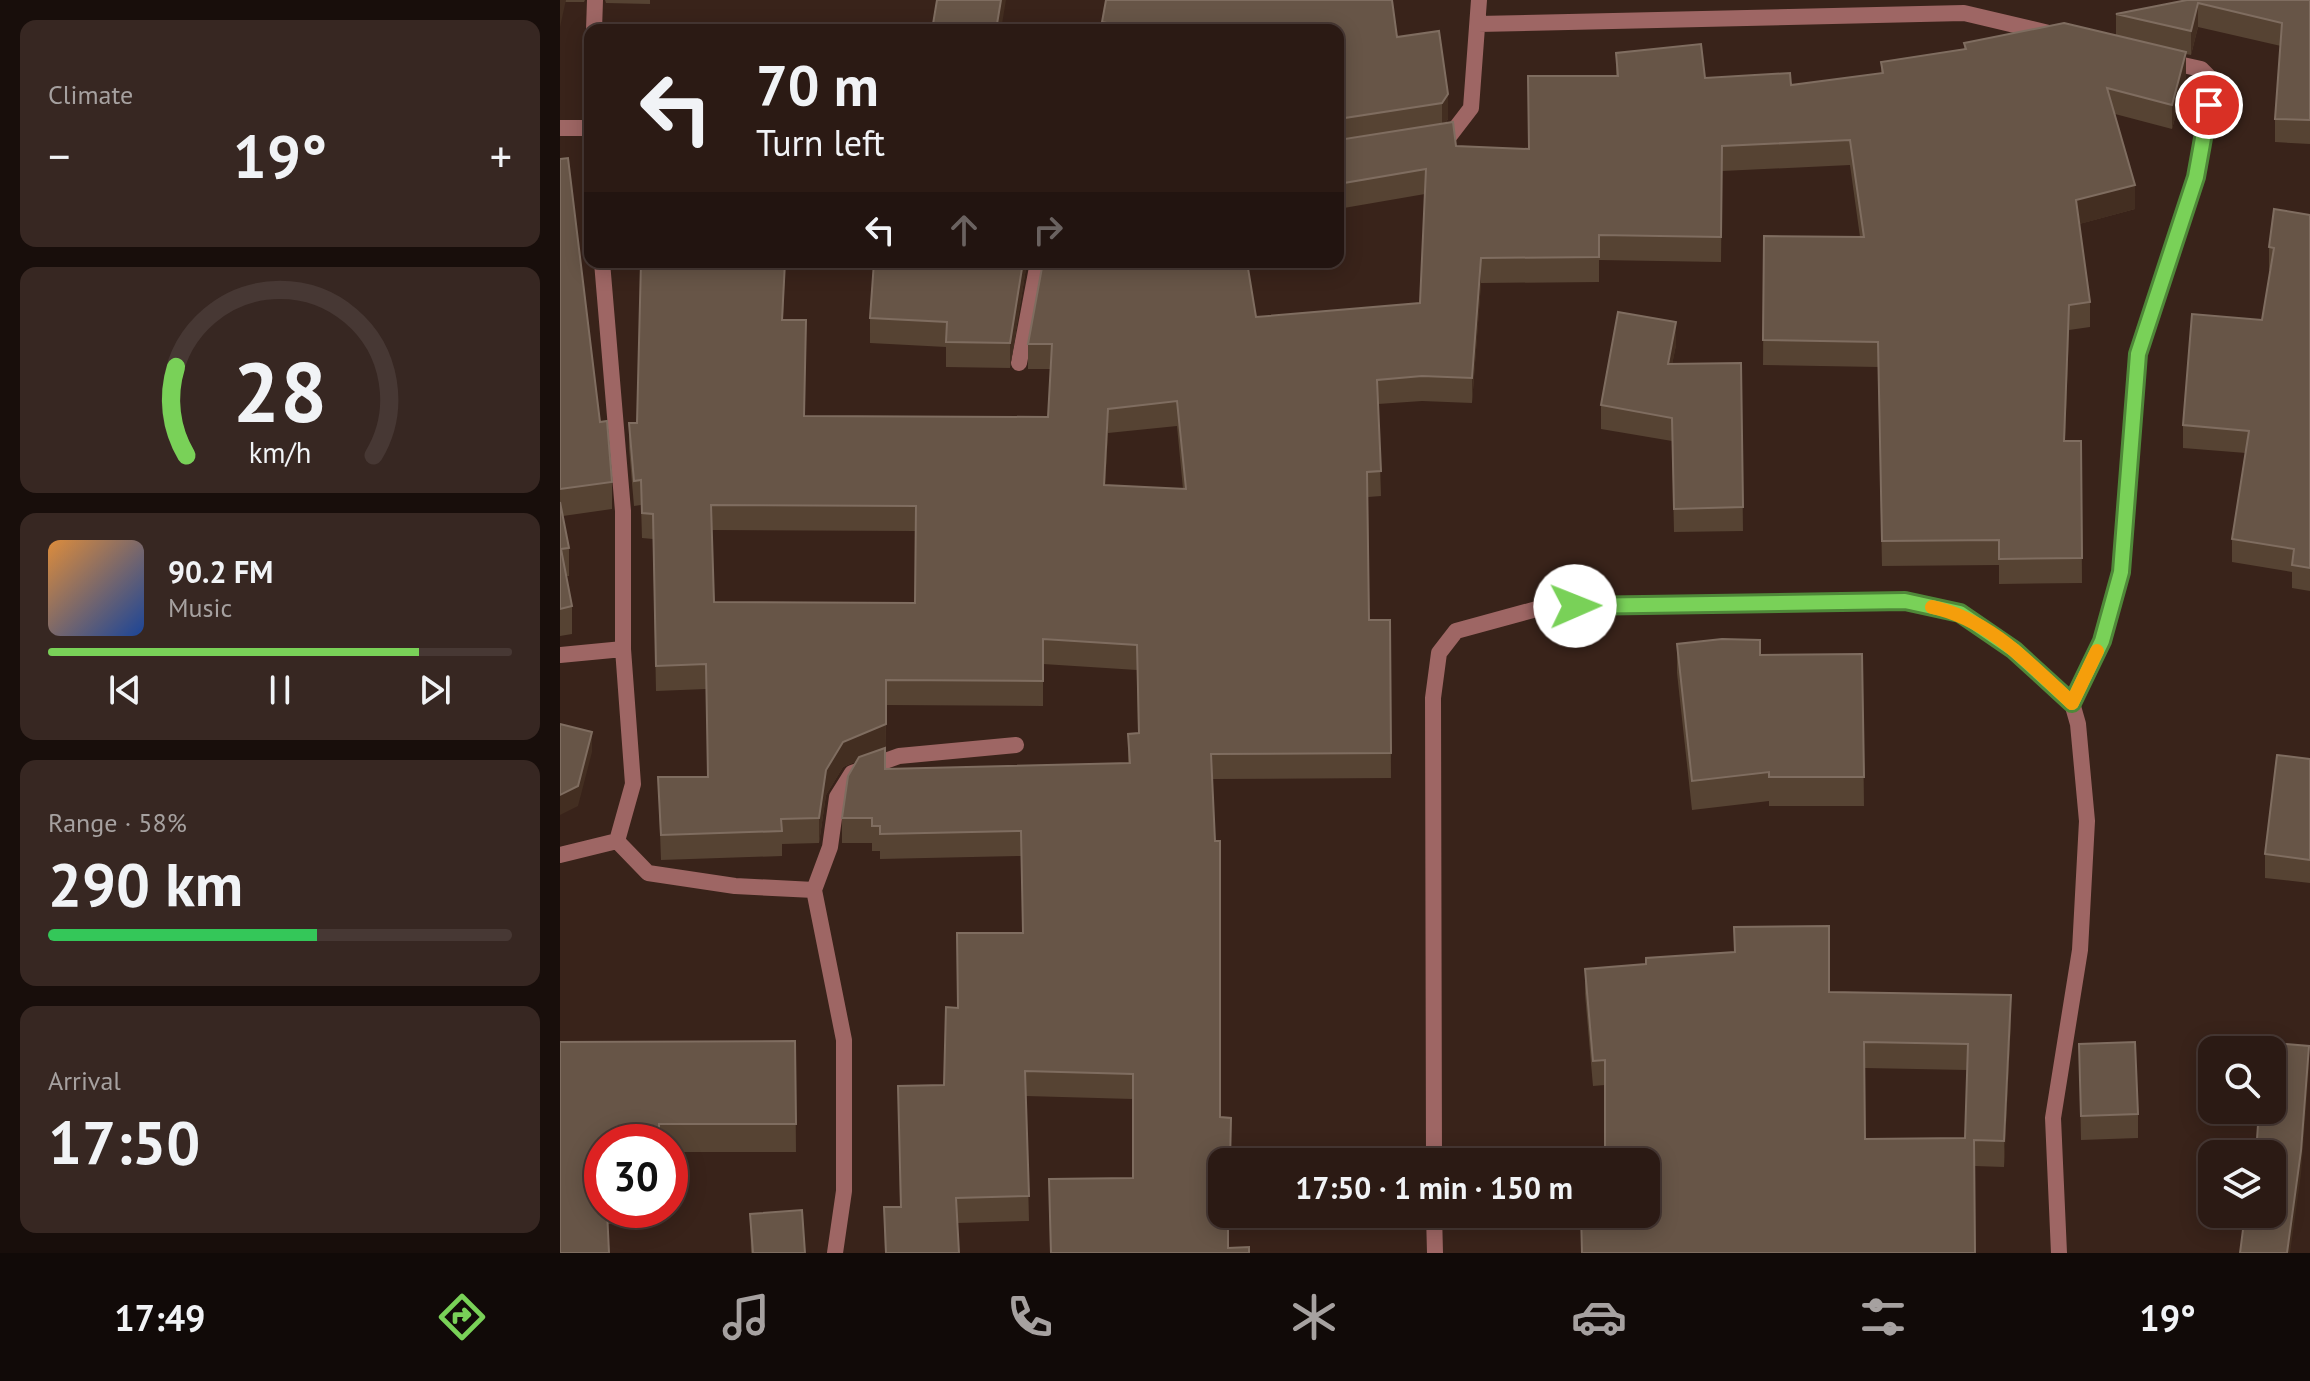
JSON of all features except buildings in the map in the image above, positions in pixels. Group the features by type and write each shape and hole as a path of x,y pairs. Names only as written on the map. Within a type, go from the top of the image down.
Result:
{"street":[{"path":"594,24 595,0"},
{"path":"1417,143 1448,138 1471,108 1479,0"},
{"path":"1478,24 1964,13 2068,37"},
{"path":"2072,703 2102,641 2121,572 2138,354 2196,177 2213,81 2201,69 2142,55"},
{"path":"560,128 584,128"},
{"path":"603,268 623,511 623,649 633,784 617,841"},
{"path":"1019,363 1037,268"},
{"path":"1434,1148 1433,698 1439,653 1456,631 1544,607 1905,601 1960,613 2014,650 2072,703 2078,724 2087,821 2080,950 2053,1118 2059,1253"},
{"path":"560,655 623,649"},
{"path":"835,1253 844,1191 844,1040 814,890 830,847 837,797 852,773 899,756 1016,745"},
{"path":"560,855 617,841"},
{"path":"617,841 648,873 735,886 814,890"},
{"path":"1434,1228 1435,1253"}],"slow traffic":[{"path":"1932,607 1960,613 1996,637 2072,703 2097,651"}],"route":[{"path":"1575,606 1905,601 1960,613 2014,650 2072,703 2102,641 2121,572 2138,354 2196,177 2209,105"}]}
